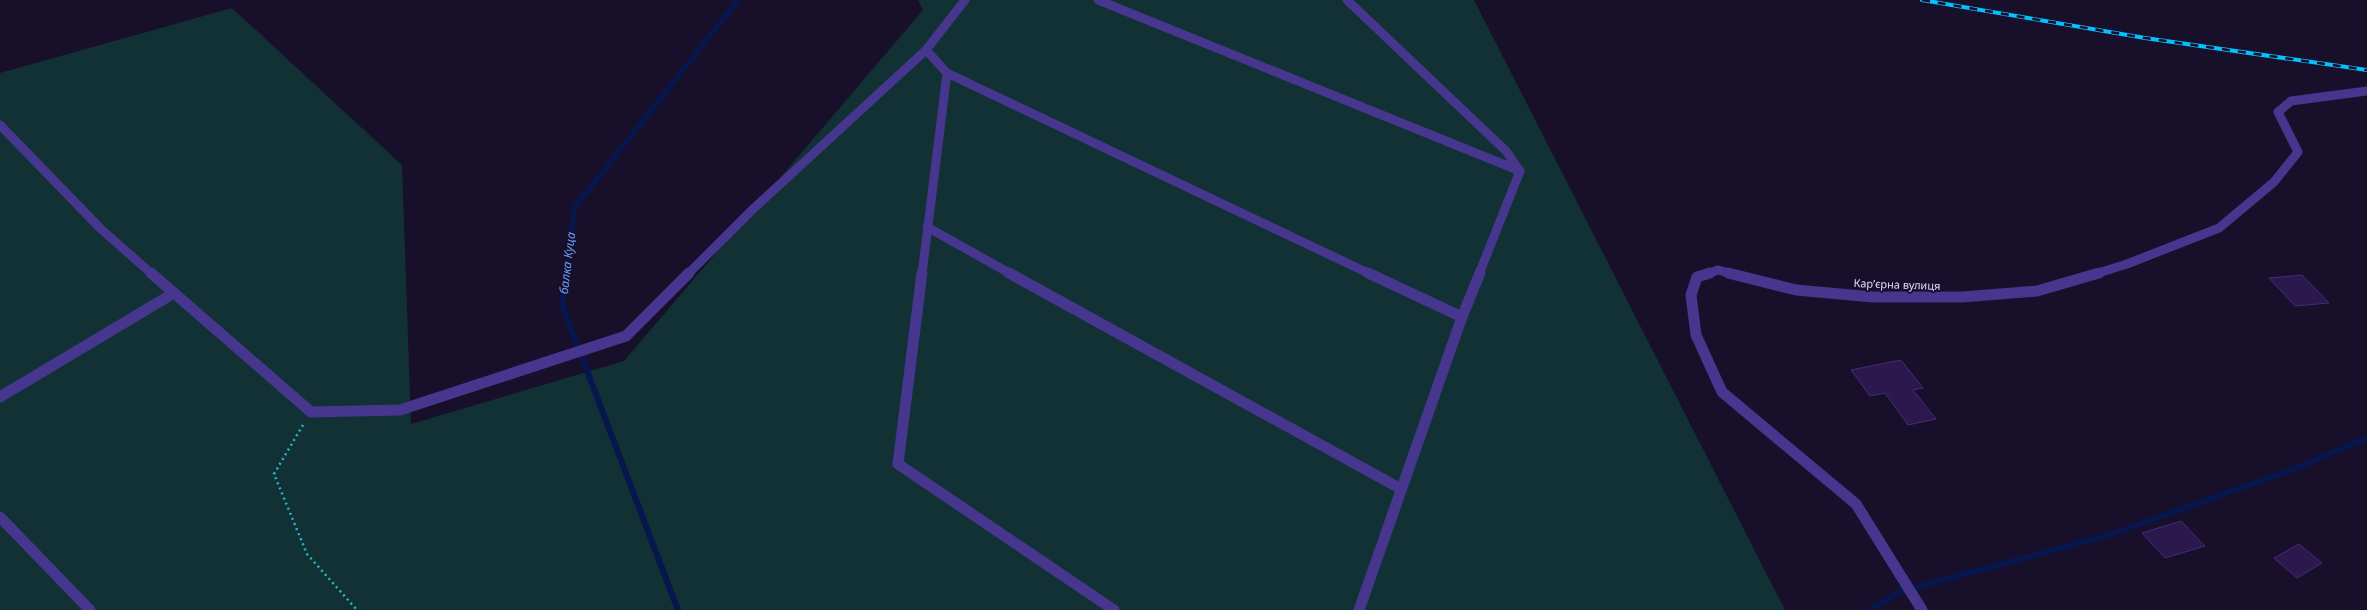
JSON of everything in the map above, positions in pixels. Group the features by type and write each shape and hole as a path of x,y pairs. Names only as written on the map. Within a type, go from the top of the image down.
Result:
{"street":[{"path":"0,125 101,229 311,412 400,410 626,336 752,210 926,50 965,0"},
{"path":"1098,0 1520,171"},
{"path":"1347,0 1506,151 1520,171"},
{"path":"926,50 947,73 1462,317"},
{"path":"947,73 898,464 1114,610"},
{"name":"Карʼєрна вулиця","path":"1920,607 1856,504 1722,392 1696,335 1691,295 1697,277 1718,270 1796,290 1873,296 1962,297 2037,290 2127,264 2219,228 2274,182 2298,152 2278,112 2282,108 2291,101 2367,91"},
{"path":"1359,610 1462,317 1520,171"},
{"path":"927,227 1401,489"},
{"path":"0,397 174,293"},
{"path":"0,517 90,610"}],"path":[{"path":"311,412 274,474 307,554 356,610"}],"green space":[{"path":"918,0 1474,0 1785,610 0,610 0,73 232,8 402,165 411,424 624,361 923,10"}],"building":[{"path":"2302,275 2329,303 2295,306 2269,278"},
{"path":"1901,360 1923,388 1913,390 1936,419 1908,425 1885,393 1870,396 1851,370"},
{"path":"2181,521 2205,546 2165,558 2142,533"},
{"path":"2299,544 2322,563 2297,578 2274,558"}],"waterway":[{"name":"балка Куца","path":"566,274 575,207 738,0"},
{"name":"балка Куца","path":"566,273 562,305 678,610"},
{"path":"1869,610 1902,591 2106,536 2291,470 2367,438"}],"railway":[{"path":"1922,0 2145,38 2367,70"}]}
